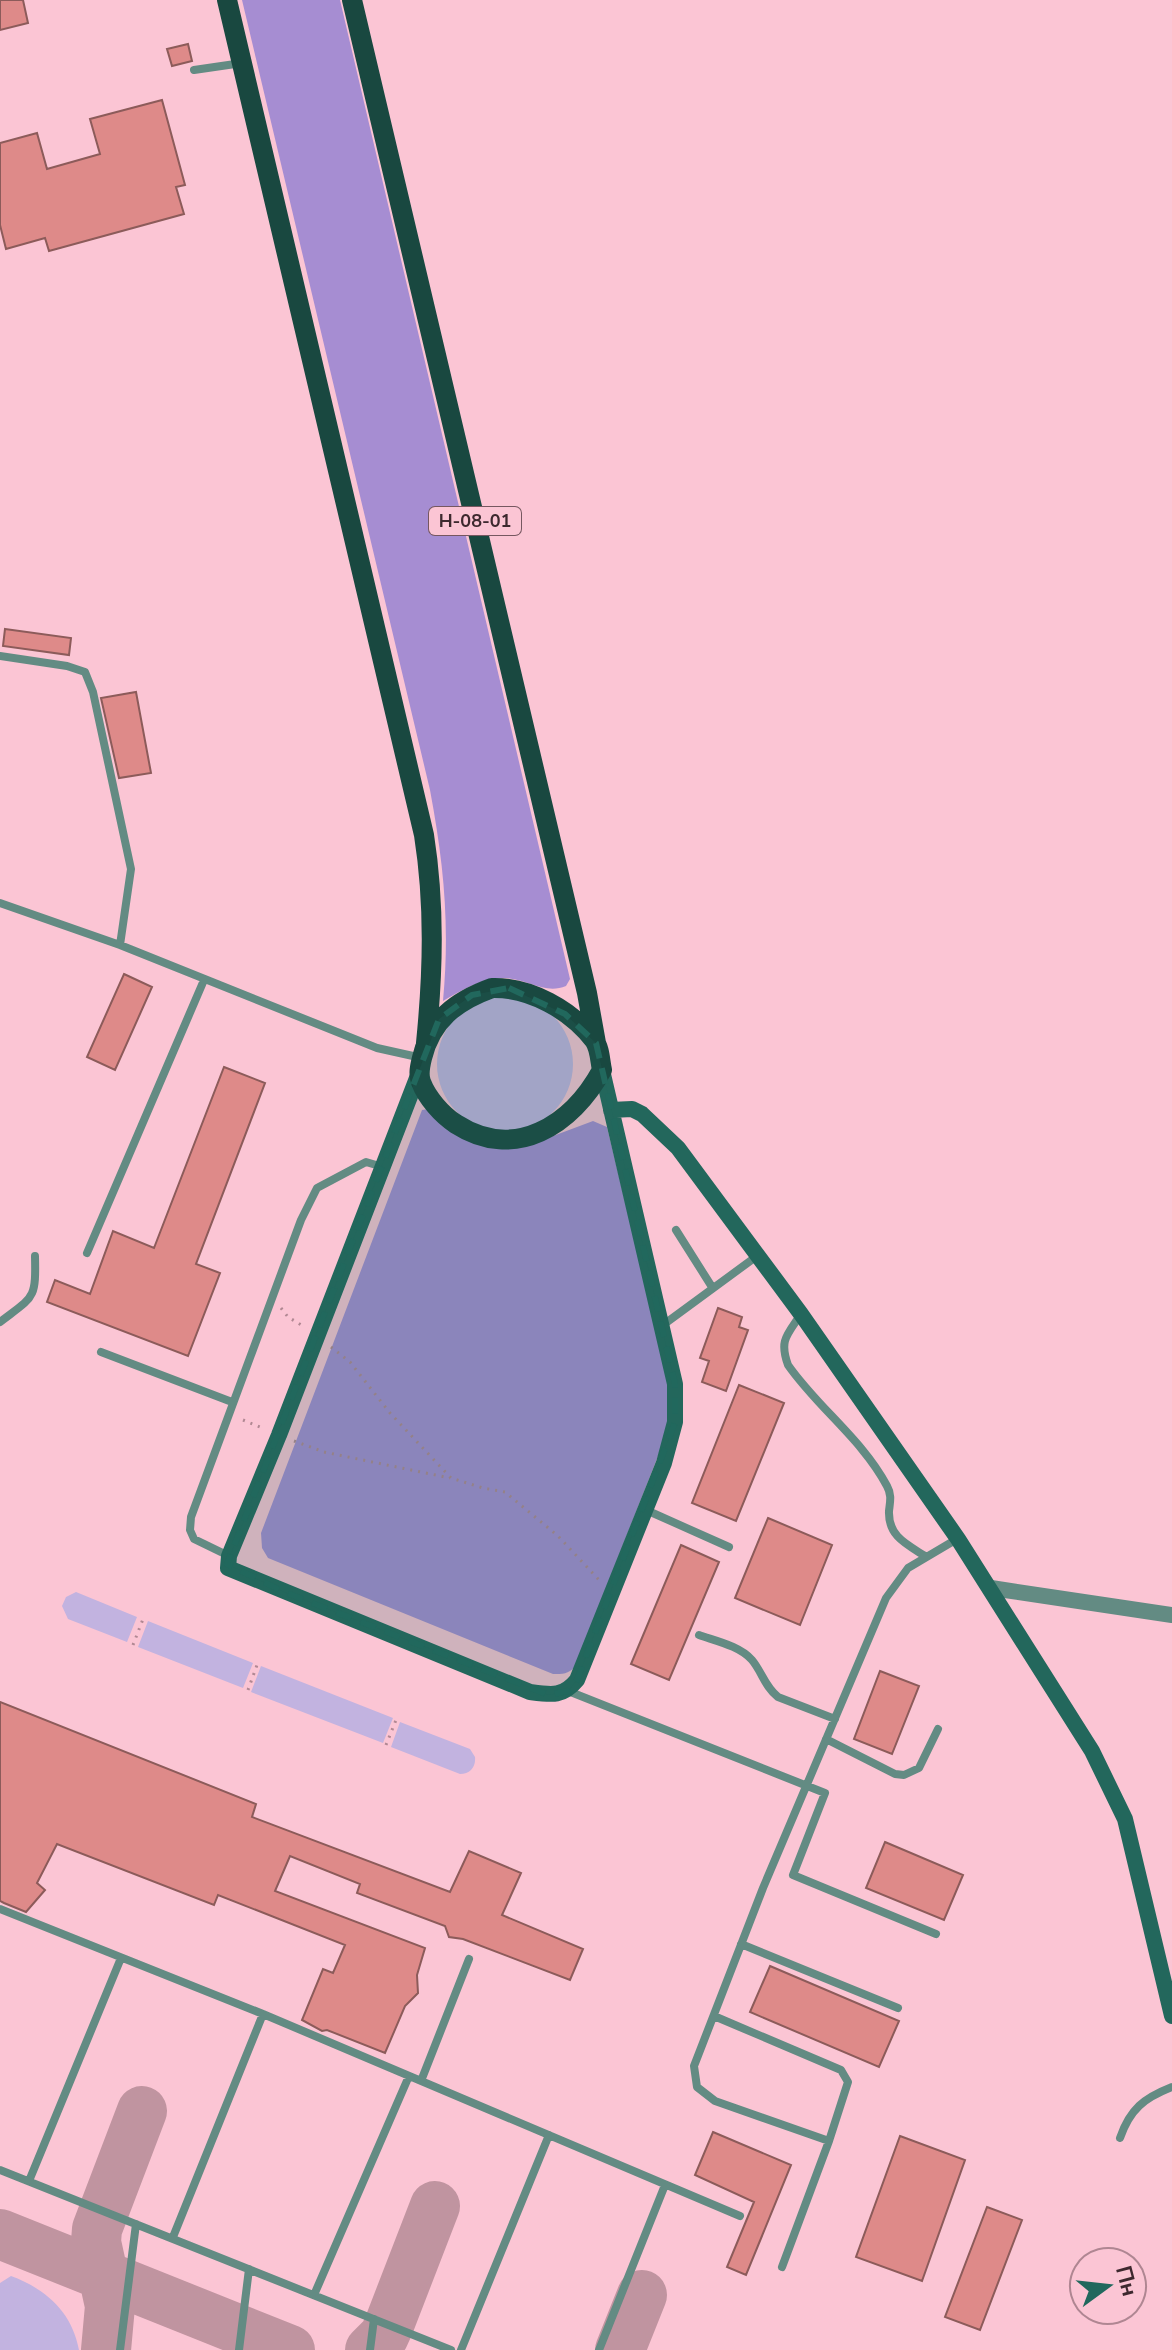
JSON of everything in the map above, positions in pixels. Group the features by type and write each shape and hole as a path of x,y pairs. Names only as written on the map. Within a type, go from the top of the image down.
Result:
{"main road":[{"path":"227,0 424,835 433,928 432,981 422,1058 428,1095 452,1122 472,1134 513,1140 534,1135 571,1114 586,1097 602,1070"},
{"name":"Н-08-01","path":"352,0 675,1384 675,1422 646,1510 577,1680 568,1691"},
{"path":"568,1691 549,1695 530,1692 228,1568 229,1556 384,1168 422,1058 439,1019 456,1005 492,988 509,988 546,1001 596,1043"},
{"path":"611,1110 632,1109 642,1114 678,1148 801,1314 958,1539 1092,1751 1118,1801 1142,1883 1172,2016"}],"street":[{"path":"991,1588 1172,1615"}],"lane":[{"path":"194,70 242,63"},
{"path":"0,656 67,666 85,672 93,692 131,869 120,945"},
{"path":"0,903 120,945 377,1048 422,1058"},
{"path":"87,1253 204,980"},
{"path":"229,1556 194,1539 190,1530 191,1517 273,1295 317,1188 366,1162 384,1168"},
{"path":"676,1230 712,1287"},
{"path":"0,1322 33,1295 36,1285 35,1256"},
{"path":"663,1325 757,1256"},
{"path":"801,1314 783,1340 788,1365 853,1437 887,1485 891,1501 890,1522 895,1535 925,1556"},
{"path":"101,1352 232,1402"},
{"path":"646,1510 729,1547"},
{"path":"829,2141 715,2101 697,2087 694,2066 741,1944 886,1598 903,1574 925,1556 958,1539"},
{"path":"699,1635 742,1651 751,1659 771,1692 778,1697 835,1719"},
{"path":"568,1691 825,1793 793,1875 936,1934"},
{"path":"826,1739 895,1774 904,1775 919,1768 938,1729"},
{"path":"0,1909 263,2014 740,2216"},
{"path":"741,1944 898,2008"},
{"path":"29,2181 121,1958"},
{"path":"421,2081 469,1959"},
{"path":"173,2237 263,2014"},
{"path":"714,2016 841,2070 845,2076 847,2087 782,2267"},
{"path":"314,2295 409,2076"},
{"path":"1120,2138 1125,2122 1136,2106 1172,2087"},
{"path":"461,2350 549,2135"},
{"path":"0,2170 451,2350"},
{"path":"599,2350 665,2185"},
{"path":"120,2350 136,2224"},
{"path":"239,2350 249,2269"},
{"path":"370,2350 374,2319"}],"path":[{"path":"273,1295 288,1317 318,1335 350,1362 390,1413 451,1478"},
{"path":"228,1414 324,1452 505,1492 558,1536 599,1580 614,1591"},
{"path":"133,1645 143,1619"},
{"path":"248,1690 257,1665"},
{"path":"386,1745 396,1720"}],"highlighted area":[{"path":"509,988 565,1014 596,1043 675,1384 675,1422 577,1680 568,1691 549,1695 284,1592 227,1564 439,1019 472,995"}],"shaded area":[{"path":"242,0 340,0 570,979 566,986 550,989 503,978 487,980 443,1001 446,947 444,895 430,790"},
{"path":"505,996 531,1001 553,1016 568,1038 573,1064 568,1090 553,1112 531,1127 505,1132 479,1127 457,1112 442,1090 437,1064 442,1038 457,1016 479,1001"},
{"path":"428,1109 444,1124 537,1142 593,1121 607,1127 668,1380 669,1428 575,1667 565,1673 553,1674 268,1558 262,1548 261,1533 422,1110"},
{"path":"76,1592 137,1617 127,1642 68,1619 62,1606 66,1597"},
{"path":"148,1621 253,1663 243,1688 138,1647"},
{"path":"261,1666 393,1718 383,1743 251,1692"},
{"path":"400,1722 470,1749 475,1757 473,1767 467,1773 460,1774 391,1747"},
{"path":"11,2276 24,2281 56,2304 76,2336 79,2350 0,2350 0,2283"}],"building":[{"path":"0,0 23,0 28,23 0,30"},
{"path":"188,44 192,61 172,66 167,49"},
{"path":"162,100 185,185 176,187 184,214 49,251 45,238 6,249 0,225 0,143 37,133 47,169 100,154 90,119"},
{"path":"5,629 71,638 69,655 3,646"},
{"path":"136,692 151,773 119,778 101,698"},
{"path":"124,974 152,987 115,1070 87,1057"},
{"path":"224,1067 265,1083 196,1264 220,1273 188,1356 47,1302 55,1280 90,1294 113,1231 154,1248"},
{"path":"718,1308 742,1317 739,1327 748,1330 726,1391 702,1382 709,1361 700,1358"},
{"path":"739,1385 784,1403 736,1521 692,1503"},
{"path":"768,1518 832,1545 800,1625 735,1598"},
{"path":"681,1545 719,1562 669,1680 631,1664"},
{"path":"880,1671 919,1686 892,1754 854,1739"},
{"path":"0,1702 256,1804 252,1817 450,1892 469,1851 521,1873 502,1915 583,1949 570,1980 463,1939 449,1937 445,1926 357,1893 360,1884 290,1856 275,1891 425,1948 417,1975 418,1993 405,2006 385,2053 327,2030 322,2031 302,2020 323,1969 333,1973 345,1945 218,1895 214,1905 57,1844 37,1883 45,1890 26,1912 4,1903 0,1901"},
{"path":"885,1842 963,1875 944,1920 866,1888"},
{"path":"770,1966 899,2021 879,2067 750,2012"},
{"path":"713,2132 791,2165 746,2275 727,2267 754,2202 695,2175"},
{"path":"900,2136 965,2160 922,2281 856,2257"},
{"path":"987,2207 1022,2220 980,2330 945,2317"}],"taxiway":[{"path":"106,2350 110,2306 96,2242 97,2229 142,2111"},
{"path":"370,2350 384,2336 389,2325 435,2206"},
{"path":"0,2234 290,2350"},
{"path":"620,2350 642,2295"}]}
